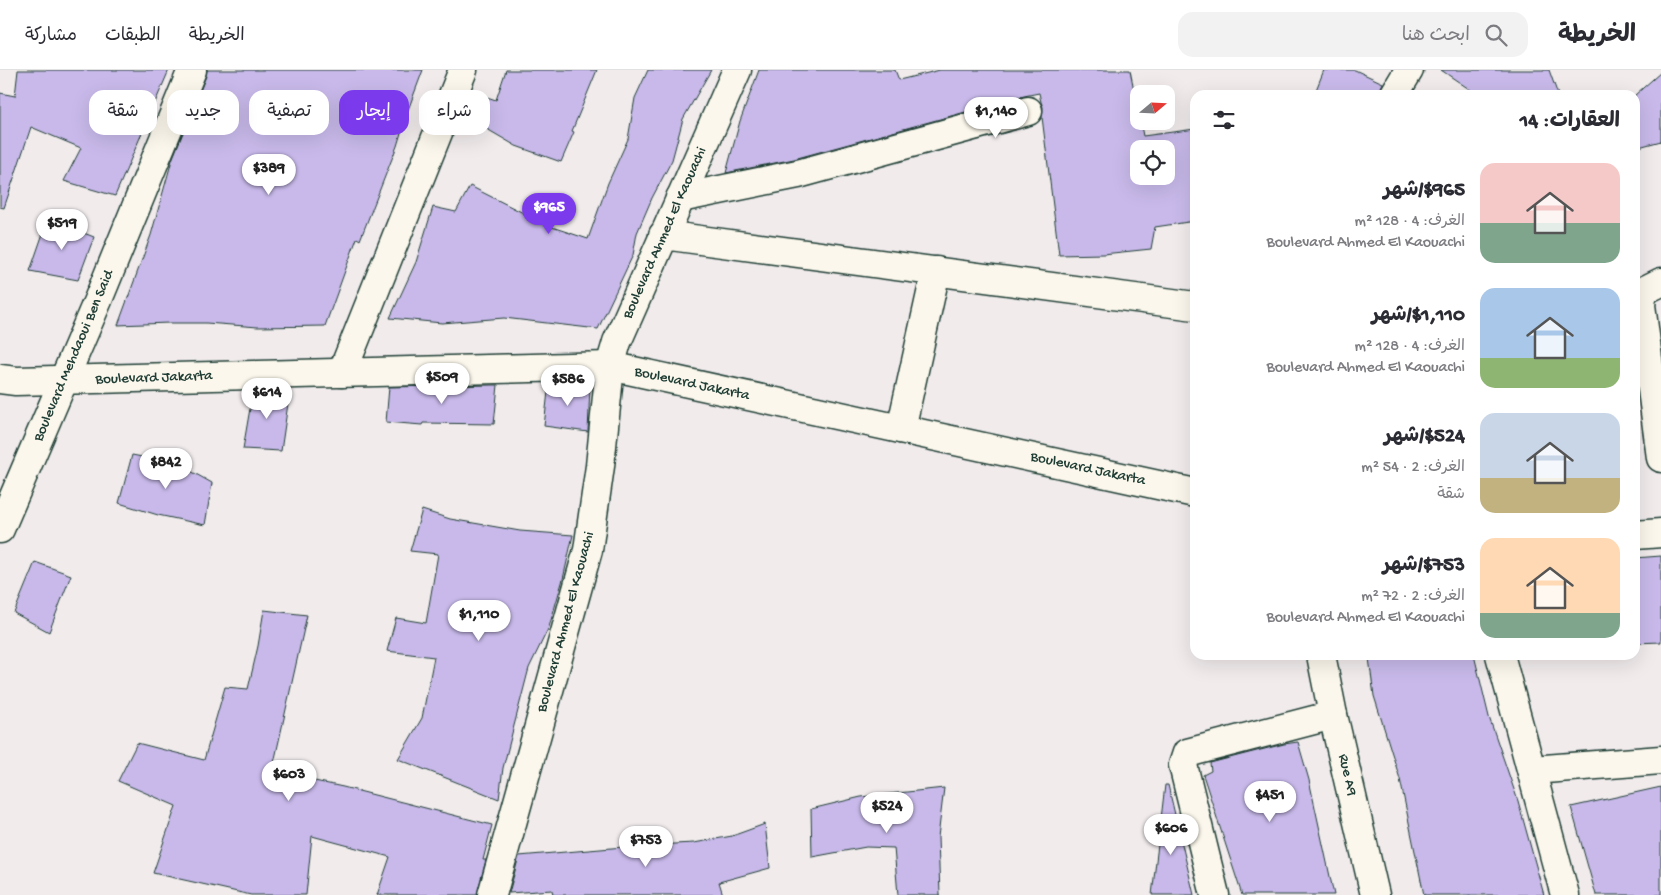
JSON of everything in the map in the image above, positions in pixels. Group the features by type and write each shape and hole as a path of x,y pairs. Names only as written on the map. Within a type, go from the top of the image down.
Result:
{"street":[{"name":"Boulevard Mehdaoui Ben Said","path":"0,530 102,291 192,70"},
{"path":"342,373 463,70"},
{"name":"Boulevard Ahmed El Kaouachi","path":"492,895 588,550 600,466 610,366 617,342 737,70"},
{"path":"1397,90 1409,70"},
{"path":"680,198 798,174 1028,111"},
{"path":"663,235 1190,305"},
{"path":"901,429 936,271"},
{"path":"1661,282 1643,290 1641,305 1661,458"},
{"name":"Boulevard Jakarta","path":"0,379 16,381 63,380 610,366 901,429 1190,488"},
{"path":"1640,535 1661,533"},
{"name":"Rue A9","path":"1323,660 1333,715 1375,895"},
{"path":"1501,660 1565,895"},
{"path":"1215,895 1184,765 1187,753 1333,715"},
{"path":"1532,770 1661,760"}],"building":[{"path":"18,70 169,70 157,98 157,90 89,90 89,135 141,135 115,196 64,181 81,148 31,127 4,208 0,207 0,93 15,96"},
{"path":"207,70 423,70 409,107 409,90 339,90 339,135 400,135 360,240 357,238 325,326 258,327 206,323 118,325 151,235 172,160 182,135 239,135 239,90 200,90"},
{"path":"506,70 597,70 561,162 516,146 490,131 490,98 496,100"},
{"path":"648,70 711,70 683,119 672,160 652,198 637,233 633,255 598,329 504,318 442,323 390,318 416,262 433,207 456,212 470,186 549,226 588,239 608,183 628,139 635,98"},
{"path":"759,70 895,70 899,80 940,70 1130,70 1133,85 1130,85 1130,130 1142,130 1143,136 1190,130 1190,222 1155,227 1151,249 1103,254 1059,255 1042,117 1043,107 1039,93 794,159 726,173 740,121"},
{"path":"1324,70 1355,70 1383,83 1380,90 1316,90"},
{"path":"1441,70 1549,70 1556,90 1471,90"},
{"path":"1661,72 1661,141 1640,147 1640,91"},
{"path":"48,219 94,237 78,280 30,271"},
{"path":"549,383 590,386 588,432 544,426"},
{"path":"498,385 494,424 423,423 422,425 386,422 389,387"},
{"path":"290,390 281,451 243,449 253,391"},
{"path":"132,455 178,464 212,483 205,525 158,515 119,503"},
{"path":"422,510 450,519 520,531 573,535 549,627 529,668 503,768 499,799 398,759 422,718 434,657 387,651 396,618 426,623 438,554 410,551"},
{"path":"1661,556 1661,642 1640,643 1640,558"},
{"path":"35,562 71,575 49,632 14,613"},
{"path":"264,610 307,615 272,772 343,787 492,825 477,895 377,895 390,857 312,836 306,895 251,895 153,873 176,806 118,781 137,743 204,760 225,687 248,689"},
{"path":"1369,660 1475,660 1489,717 1518,801 1544,895 1424,895 1400,779 1374,696"},
{"path":"1298,742 1309,780 1334,895 1242,895 1203,775 1211,771 1210,763"},
{"path":"1165,785 1168,785 1194,895 1152,895"},
{"path":"1661,787 1661,895 1596,895 1571,807"},
{"path":"944,788 938,837 940,895 898,895 894,848 866,847 812,857 811,809 861,797"},
{"path":"765,824 770,868 719,882 723,895 553,895 552,890 509,893 519,856 694,843 732,836"}]}
